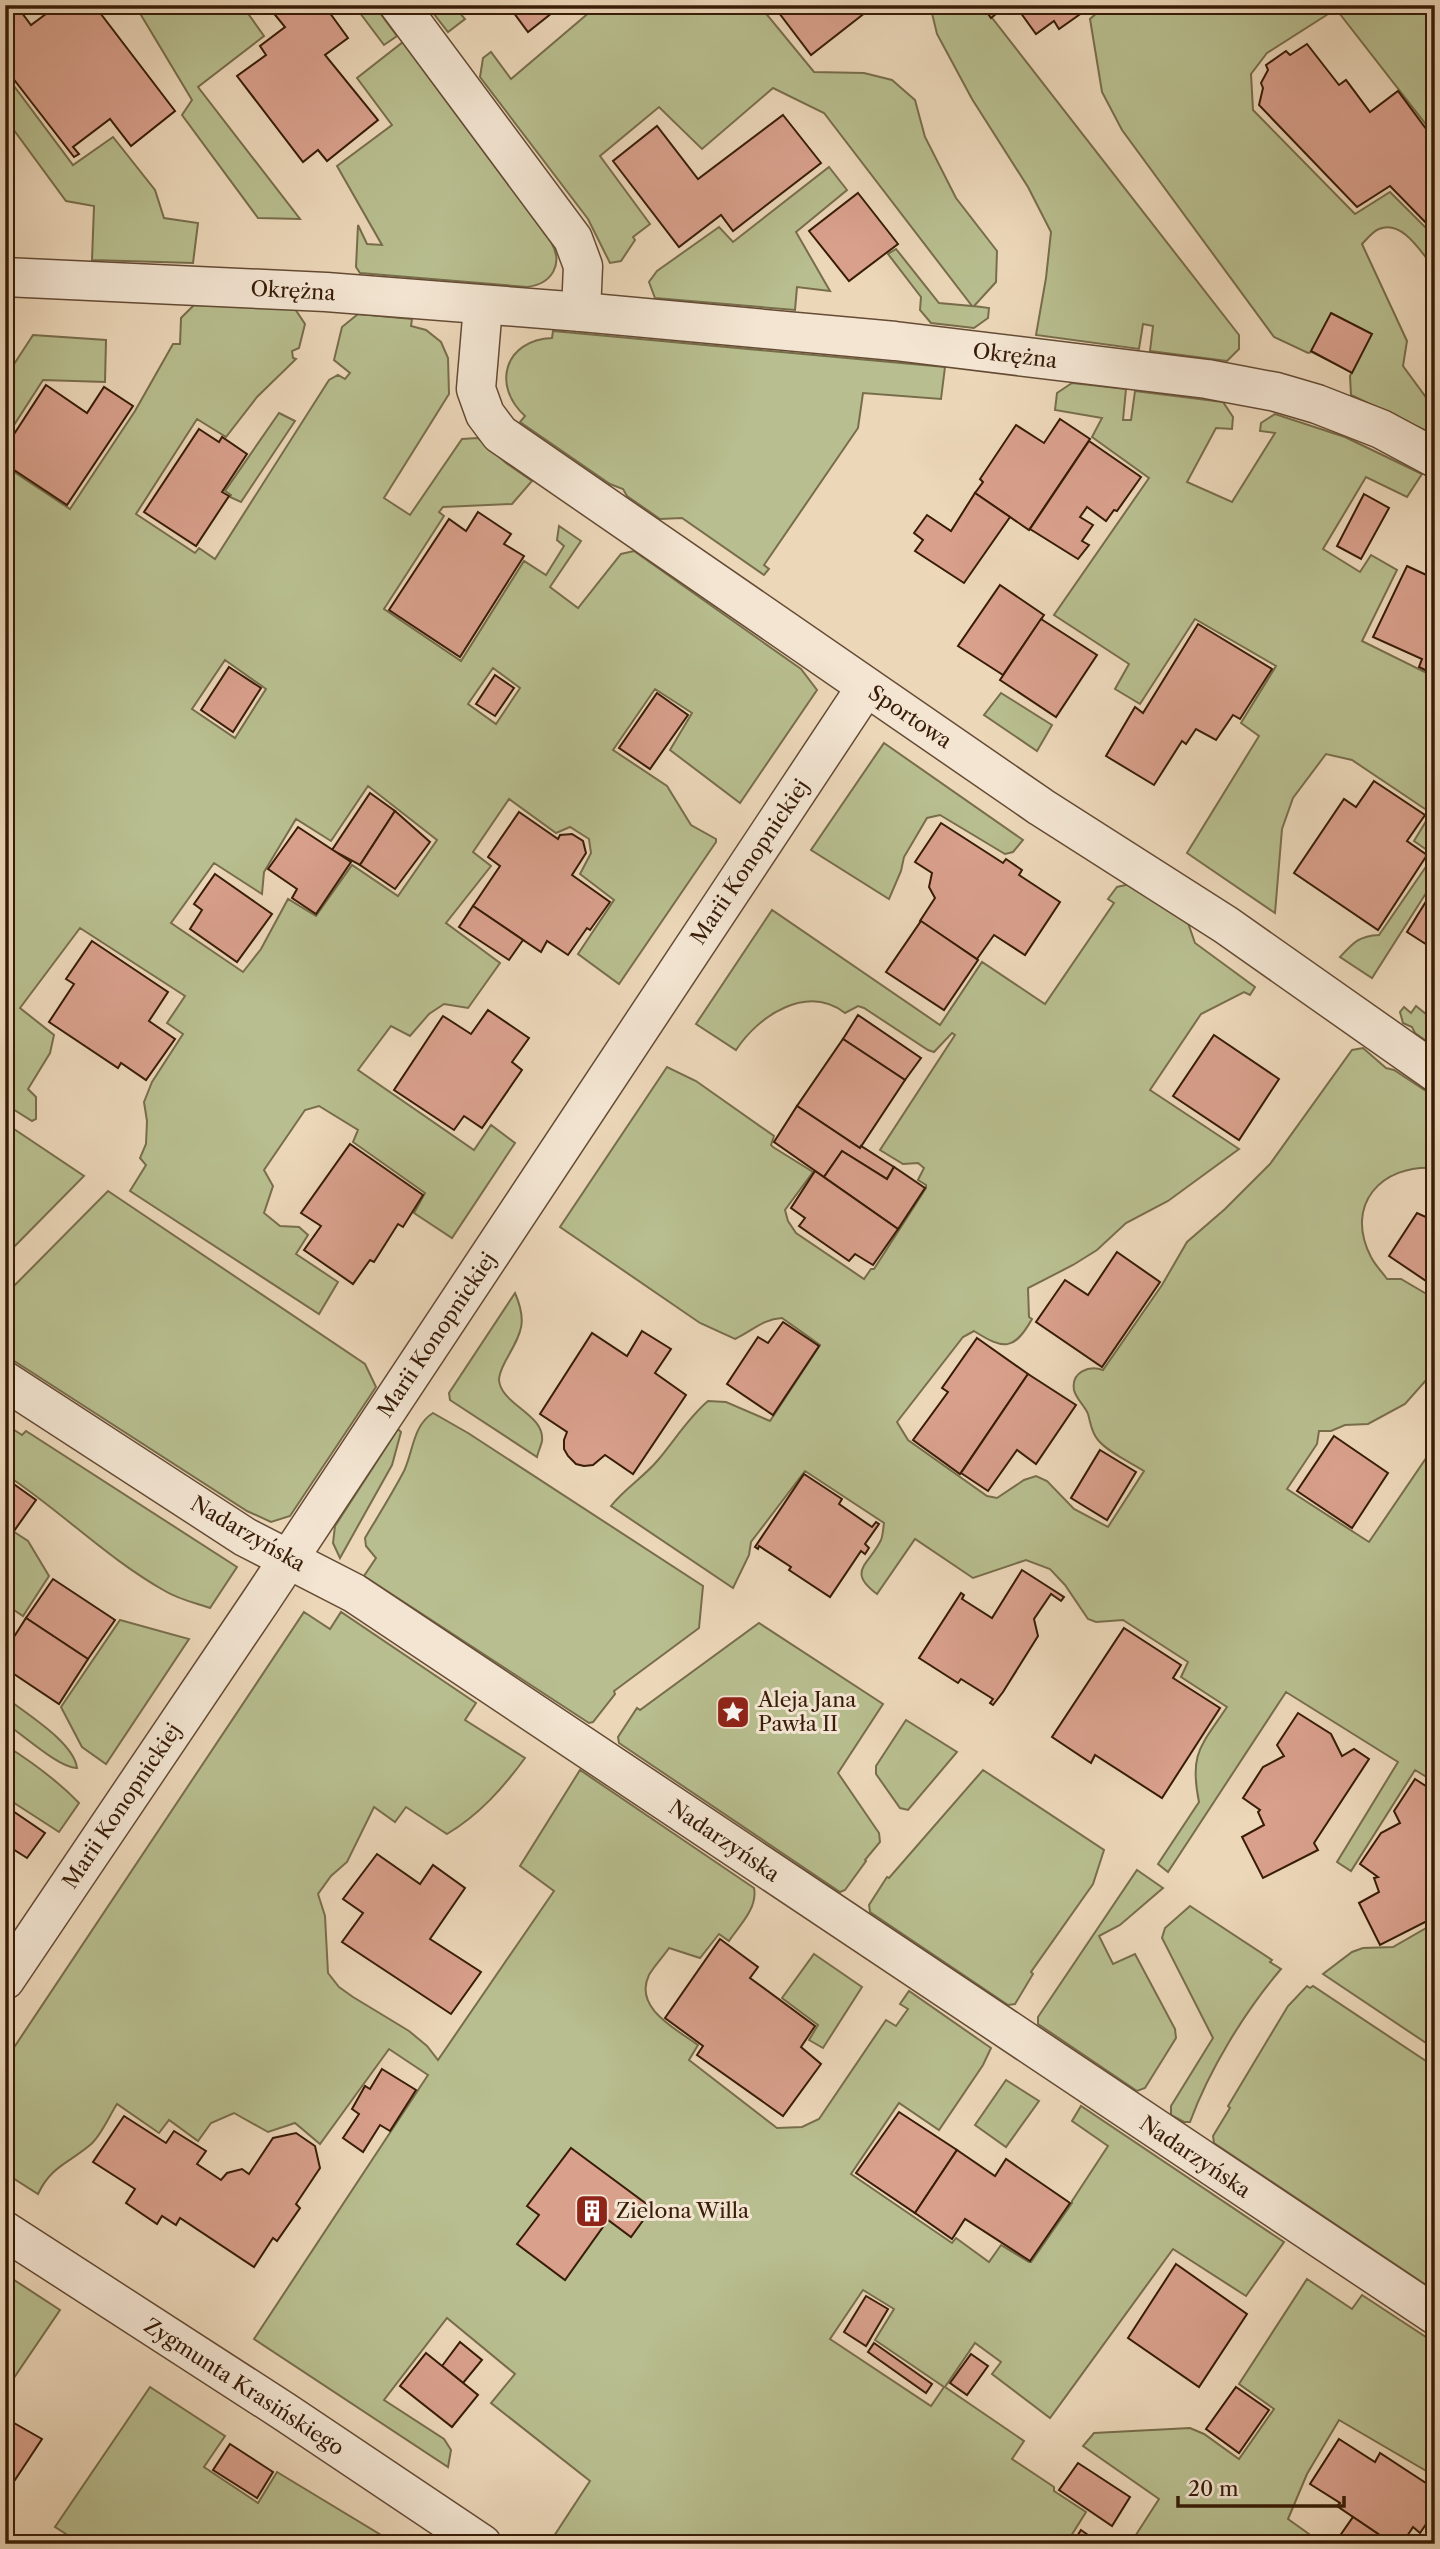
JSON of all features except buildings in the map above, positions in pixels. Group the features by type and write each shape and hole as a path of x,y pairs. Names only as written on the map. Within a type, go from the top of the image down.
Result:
{"street":[{"path":"399,5 573,239 583,266 581,312"},
{"name":"Okrężna","path":"5,277 333,293 581,312 895,341 1207,379 1276,392 1317,404 1381,429 1435,458"},
{"name":"Sportowa","path":"483,306 476,389 485,414 500,434 1041,807 1227,925 1435,1072"},
{"name":"Marii Konopnickiej","path":"5,1980 288,1559 866,687"},
{"name":"Nadarzyńska","path":"5,1381 245,1537 354,1593 1435,2315"},
{"name":"Zygmunta Krasińskiego","path":"5,2231 285,2412 482,2544"}],"green space":[{"path":"135,5 242,5 264,36 198,87 300,219 258,218 182,115 192,100"},
{"path":"354,5 374,5 397,36 384,45"},
{"path":"427,5 453,5 465,19 448,32"},
{"path":"598,5 759,5 814,72 864,73 892,80 915,100 925,137 956,198 997,251 996,282 974,306 989,308 988,318 974,328 931,323 920,310 921,297 888,254 896,249 939,303 972,306 824,113 773,88 702,149 659,107 600,156 650,224 633,237 635,240 621,261 610,263 588,219 480,77 483,58 491,52 511,79"},
{"path":"930,5 982,5 1239,335 1239,349 1227,361 1150,351 1153,326 1143,324 1139,349 1036,335 1051,232 1028,187 972,99 937,34"},
{"path":"1106,5 1435,5 1435,136 1336,9 1267,53 1251,74 1253,110 1355,214 1390,192 1430,232 1435,228 1435,269 1418,247 1396,229 1379,229 1362,244 1407,341 1403,366 1428,400 1431,399 1435,403 1435,435 1351,395 1352,372 1274,337 1122,130 1102,92 1090,19"},
{"path":"403,42 551,242 555,250 556,265 543,282 527,287 360,273 356,267 358,225 367,244 382,245 337,166 392,125 357,78"},
{"path":"5,74 73,165 113,137 155,190 164,218 198,223 193,263 92,260 94,206 66,201 5,118"},
{"path":"829,167 847,190 796,232 830,291 797,287 795,310 655,298 649,282 657,271 719,227 733,242"},
{"path":"194,305 295,309 305,324 299,348 292,351 293,358 296,359 257,397 226,437 197,419 136,514 195,553 199,548 215,559 329,380 338,375 345,379 350,373 334,360 342,327 358,314 412,319 411,326 426,330 441,342 448,358 449,394 384,498 410,515 462,439 478,438 506,463 532,481 512,504 443,507 439,512 444,516 384,609 461,661 524,561 546,575 564,546 557,540 559,526 581,541 550,587 578,608 621,554 634,551 801,669 817,690 740,803 670,750 692,713 655,689 613,750 667,786 691,825 716,839 619,984 578,954 614,900 580,874 591,853 589,839 570,827 556,833 509,799 473,852 491,866 446,923 500,963 468,1008 444,1004 429,1014 410,1036 391,1026 358,1070 474,1150 491,1125 515,1143 452,1238 414,1213 425,1193 353,1142 358,1130 319,1106 305,1110 264,1170 273,1186 264,1213 280,1226 299,1227 308,1235 296,1254 338,1282 319,1314 130,1191 146,1165 140,1158 146,1144 144,1102 152,1082 183,1034 167,1023 185,996 80,928 20,1008 54,1035 50,1053 28,1089 36,1097 36,1119 32,1121 5,1104 5,466 70,509 135,411 173,344 180,344 181,318","holes":["225,660 266,689 235,738 192,709","493,668 520,688 496,724 468,704","368,786 437,840 398,896 352,865 316,916 288,899 261,949 243,972 171,923 214,863 262,894 264,872 296,819 331,841"]},
{"path":"553,331 945,367 941,399 863,393 858,428 764,565 769,569 764,575 682,518 660,519 627,496 623,489 610,484 520,422 525,416 514,404 508,391 508,366 514,355 523,347 552,338"},
{"path":"33,335 106,340 105,382 43,380 5,439 5,378"},
{"path":"1072,383 1126,389 1123,420 1131,420 1135,391 1223,402 1233,417 1232,429 1216,428 1187,482 1232,502 1275,433 1260,431 1261,423 1275,414 1345,437 1422,474 1407,497 1366,477 1323,549 1360,572 1371,555 1397,570 1362,641 1435,677 1435,879 1372,978 1340,957 1357,941 1379,935 1434,855 1414,841 1431,813 1352,760 1326,754 1293,798 1282,829 1275,913 1187,853 1259,736 1241,723 1276,666 1195,619 1140,704 1115,689 1129,664 1054,615 1149,478 1092,437 1102,418 1055,410 1057,393"},
{"path":"279,413 295,421 241,502 230,497 225,491"},
{"path":"1001,693 1052,725 1037,751 984,715"},
{"path":"884,743 1023,840 1013,852 1005,854 940,815 927,818 904,857 889,899 811,850"},
{"path":"1130,884 1188,923 1195,943 1255,987 1250,995 1244,992 1201,1014 1150,1090 1239,1149 1168,1201 1126,1223 1097,1250 1028,1288 1029,1317 1032,1319 1014,1342 993,1342 974,1331 963,1337 897,1422 908,1440 987,1496 997,1498 1024,1480 1036,1476 1047,1481 1074,1509 1108,1527 1144,1471 1108,1449 1096,1437 1088,1414 1074,1390 1078,1374 1092,1368 1103,1370 1162,1285 1187,1242 1270,1164 1352,1050 1363,1048 1386,1068 1394,1070 1435,1097 1435,1168 1398,1173 1384,1181 1365,1205 1362,1221 1364,1238 1371,1257 1387,1279 1401,1279 1435,1299 1435,1370 1405,1404 1368,1424 1345,1425 1331,1431 1319,1431 1317,1444 1287,1489 1369,1542 1435,1445 1435,1782 1415,1770 1351,1871 1337,1862 1398,1762 1286,1692 1168,1872 1158,1864 1199,1802 1195,1772 1197,1761 1204,1741 1227,1707 1181,1677 1188,1662 1123,1620 1096,1622 1088,1619 1065,1585 1050,1569 1026,1560 973,1578 915,1539 877,1594 868,1586 861,1573 881,1540 884,1523 805,1471 751,1542 749,1555 733,1588 611,1506 653,1466 708,1401 726,1402 770,1421 820,1345 782,1318 763,1323 735,1339 700,1323 560,1227 667,1067 696,1081 774,1136 771,1145 773,1147 813,1172 785,1210 788,1221 796,1233 864,1279 871,1269 874,1269 926,1188 926,1185 918,1180 924,1168 918,1163 903,1164 880,1150 955,1035 952,1033 934,1052 864,1008 858,1006 845,1013 830,1005 815,1002 800,1003 771,1015 757,1025 736,1050 696,1024 772,910 940,1025 982,962 1045,1004 1114,903 1108,899 1117,887"},
{"path":"1435,1001 1435,1047 1415,1033 1412,1027 1403,1023 1400,1012 1404,1007 1411,1013 1416,1006 1426,1014"},
{"path":"5,1123 84,1176 5,1256"},
{"path":"108,1191 365,1364 376,1387 290,1516 271,1522 247,1511 5,1355 5,1295"},
{"path":"515,1293 521,1312 521,1328 499,1380 507,1396 530,1416 541,1432 542,1441 537,1457 450,1400 449,1393"},
{"path":"433,1413 703,1586 699,1628 614,1691 615,1694 593,1722 589,1723 364,1576 376,1558 366,1546 365,1538 404,1471 421,1424"},
{"path":"5,1424 22,1435 26,1431 237,1567 210,1608 175,1596 144,1578 28,1490 8,1476 5,1479"},
{"path":"398,1429 401,1432 392,1465 340,1558 333,1543 335,1526"},
{"path":"5,1526 28,1541 49,1576 23,1616 5,1604"},
{"path":"304,1612 330,1629 341,1612 476,1703 465,1720 525,1758 490,1800 447,1834 406,1807 395,1822 374,1807 347,1862 331,1876 318,1894 325,1916 328,1973 339,1987 409,2031 427,2046 438,2060 554,1891 520,1866 580,1770 754,1888 750,1910 729,1941 719,1934 700,1958 669,1948 649,1975 647,1998 659,2016 698,2045 689,2060 777,2128 802,2127 819,2119 886,2020 896,2026 908,2009 900,2004 909,1991 991,2048 983,2065 939,2130 899,2103 851,2174 952,2243 956,2238 989,2262 1001,2245 1031,2262 1108,2146 1072,2121 1081,2106 1284,2242 1246,2296 1173,2249 1050,2418 992,2374 1001,2362 975,2343 945,2387 1024,2441 1012,2459 1086,2512 1066,2544 560,2544 553,2539 554,2536 590,2481 491,2403 515,2374 447,2318 384,2400 444,2439 451,2450 448,2467 254,2339 428,2075 389,2049 320,2144 295,2123 268,2132 234,2113 211,2123 198,2141 169,2120 159,2133 117,2104 94,2141 55,2171 38,2194 5,2173 5,2061","holes":["863,2290 894,2309 875,2340 944,2387 931,2406 830,2339"]},
{"path":"120,1620 189,1639 106,1764 82,1747 61,1707"},
{"path":"759,1623 883,1704 838,1773 879,1833 880,1842 845,1890 840,1892 619,1743 618,1737 637,1708 640,1710"},
{"path":"5,1697 58,1738 74,1758 77,1768 51,1757 5,1723"},
{"path":"906,1720 957,1752 908,1810 900,1808 876,1774 876,1766"},
{"path":"5,1745 44,1772 79,1803 59,1832 5,1797"},
{"path":"983,1770 1104,1850 1093,1884 1031,1972 1033,1974 1015,2004 1008,2005 870,1912 869,1905 887,1877 889,1878"},
{"path":"1137,1870 1163,1888 1120,1925 1099,1936 1113,1964 1135,1954 1175,2029 1176,2038 1145,2088 1137,2091 1038,2024 1038,2017"},
{"path":"1190,1906 1272,1960 1270,1962 1281,1969 1254,2003 1229,2042 1207,2082 1190,2122 1184,2122 1171,2115 1171,2106 1213,2038 1162,1938 1165,1928"},
{"path":"1435,1923 1435,2049 1323,1974 1352,1952 1363,1948 1393,1947"},
{"path":"814,1954 862,1987 823,2048 809,2040 818,2025 782,1998"},
{"path":"1307,1986 1313,1986 1435,2067 1435,2291 1214,2143 1213,2136 1230,2108 1228,2106 1288,2006"},
{"path":"1006,2080 1039,2101 1006,2147 975,2125"},
{"path":"5,2274 60,2310 5,2391"},
{"path":"1307,2279 1352,2309 1362,2295 1435,2343 1435,2476 1339,2420 1307,2474 1288,2519 1323,2544 1285,2544 1277,2538 1273,2544 1136,2544 1132,2541 1159,2499 1083,2446 1094,2433 1190,2428 1204,2434 1239,2459 1274,2409 1239,2384"},
{"path":"150,2387 225,2436 204,2467 258,2503 277,2472 396,2544 82,2544 55,2527"}],"place":[{"name":"Aleja Jana Pawła II","path":"733,1712"},
{"name":"Zielona Willa","path":"592,2211"}]}
